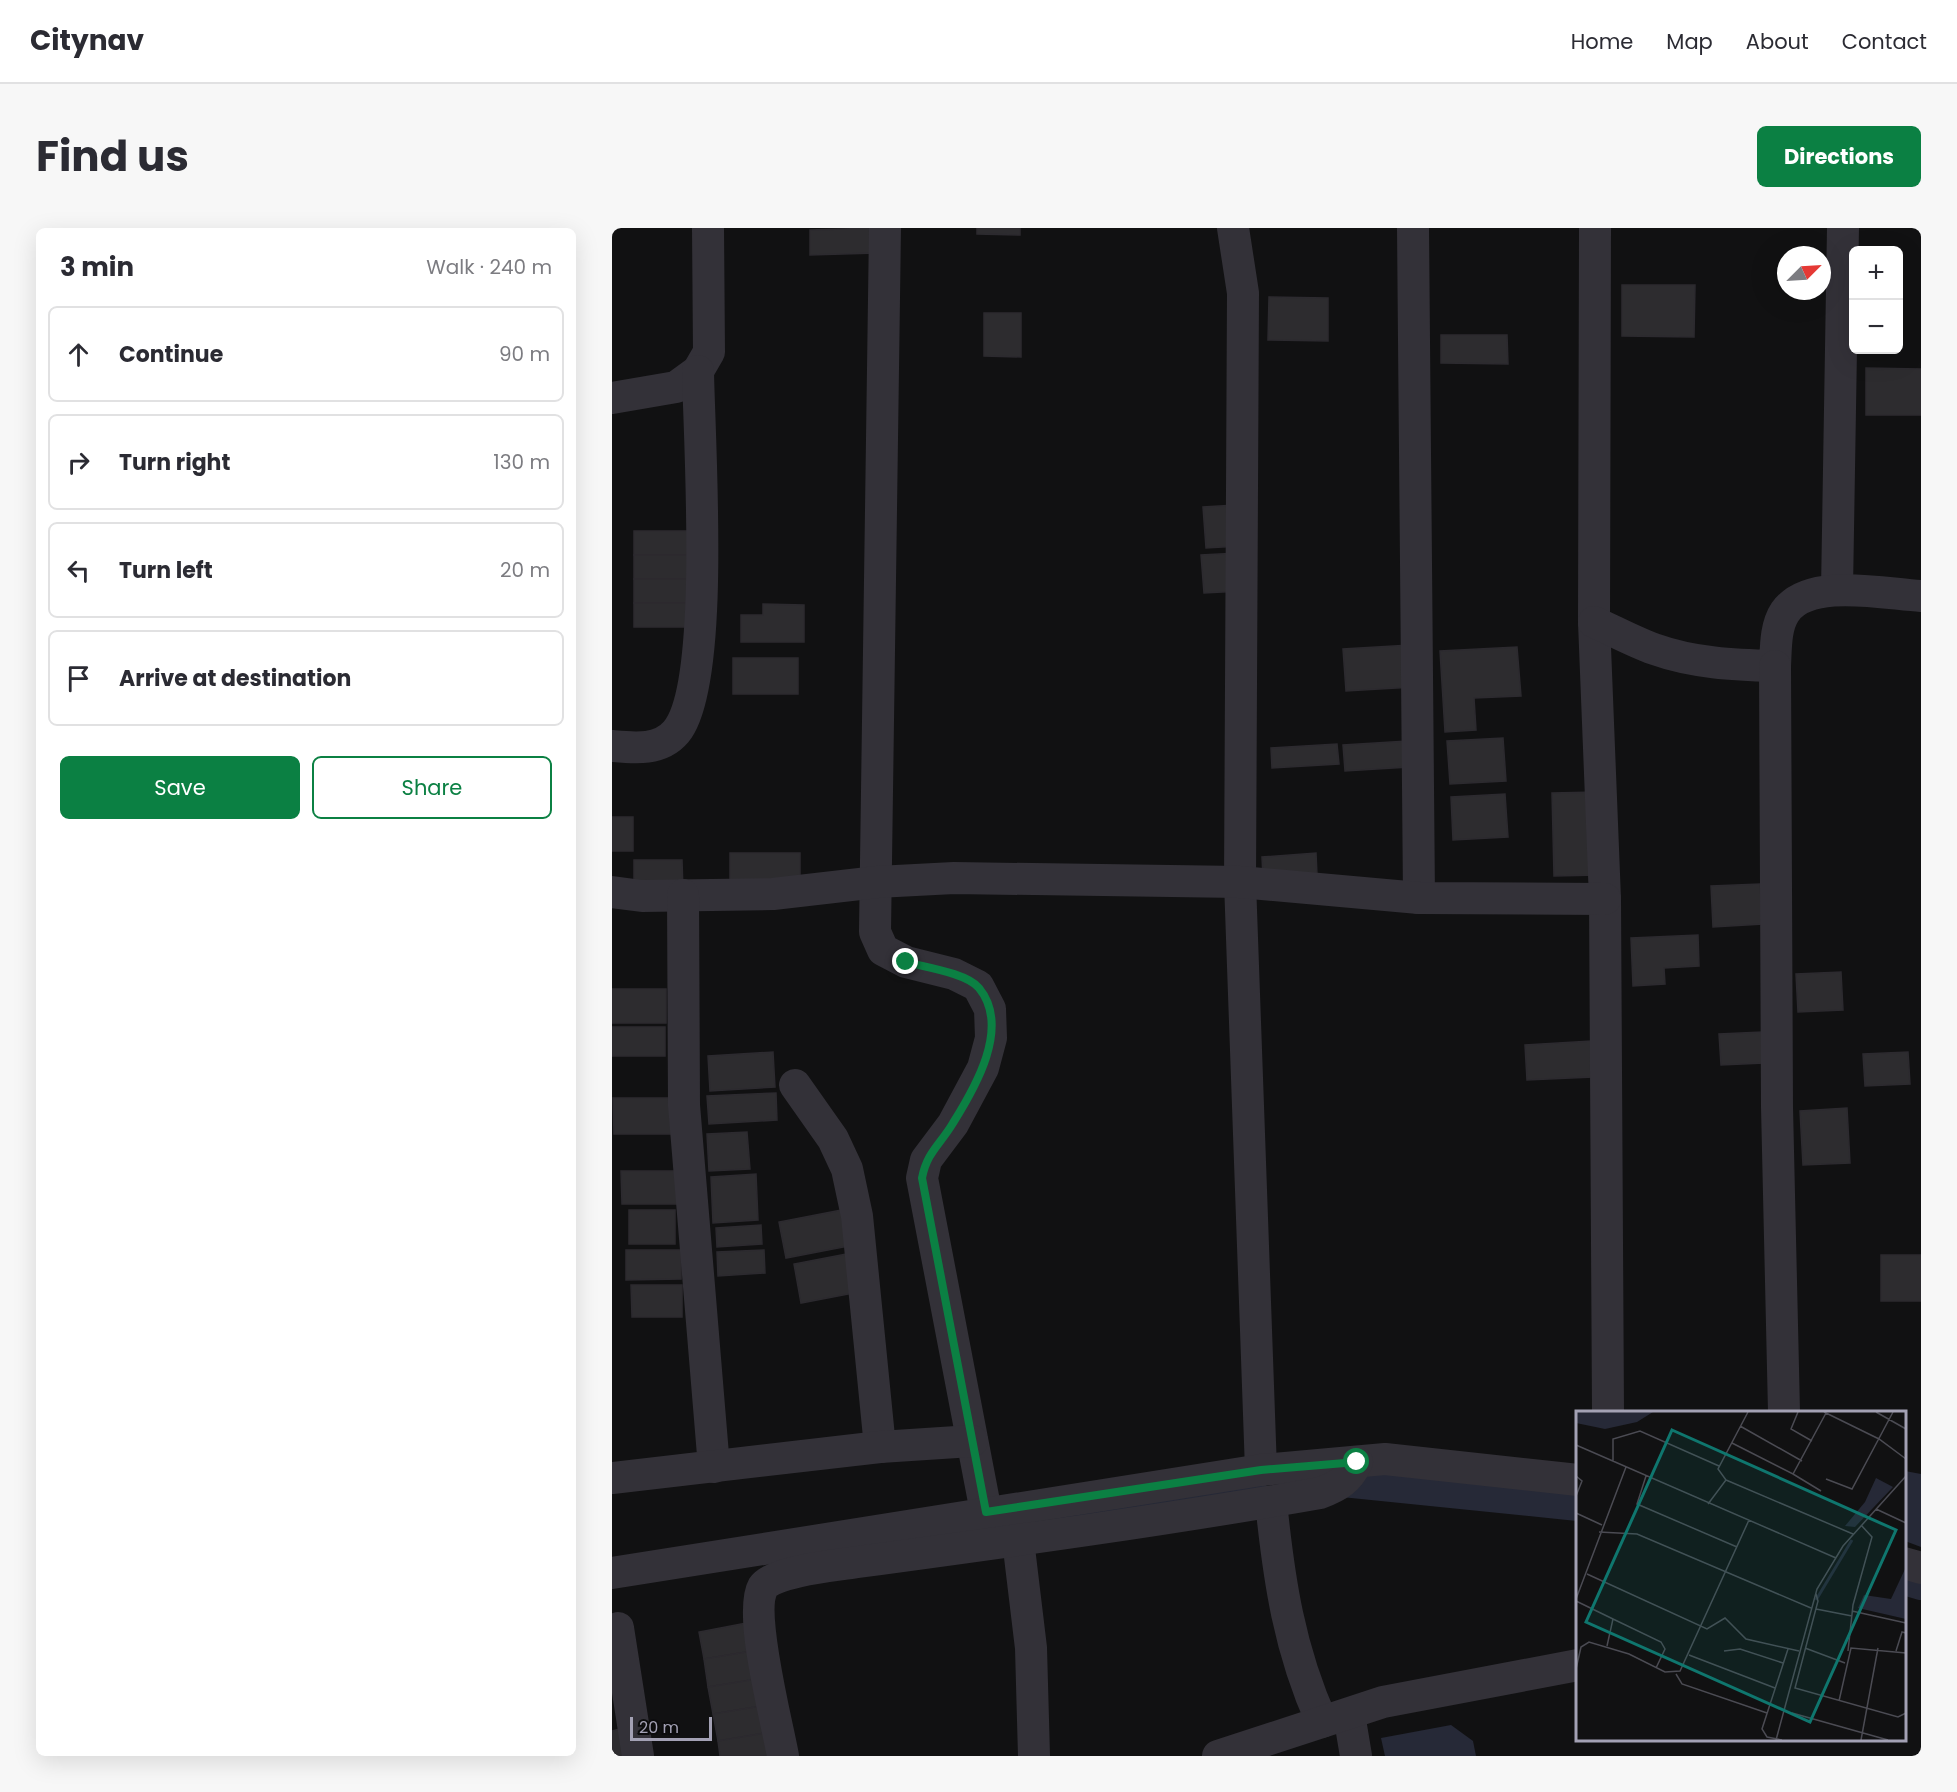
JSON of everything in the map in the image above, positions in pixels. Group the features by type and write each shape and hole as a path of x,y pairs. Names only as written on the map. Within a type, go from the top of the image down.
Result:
{"street":[{"path":"612,398 676,387 698,371 709,351 708,228"},
{"path":"885,228 876,932 883,950 906,962 954,974 978,986 990,1010 991,1038 983,1068 953,1124 926,1160 922,1178 986,1512"},
{"path":"1233,228 1243,293 1240,882 1261,1470"},
{"path":"1413,228 1419,898"},
{"path":"1595,228 1594,622 1605,899 1608,1411"},
{"path":"1837,590 1843,228"},
{"path":"612,747 632,748 661,745 676,732 689,706 698,663 702,544 698,371"},
{"path":"1784,1411 1777,1107 1775,666 1777,634 1785,613 1796,600 1816,591 1837,590 1921,596"},
{"path":"1594,622 1653,649 1688,659 1732,665 1775,666"},
{"path":"612,892 642,896 773,894 877,882 954,878 1240,882 1419,898 1605,899"},
{"path":"683,895 684,1106 714,1467"},
{"path":"795,1085 833,1139 847,1169 857,1216 880,1447"},
{"path":"612,1478 880,1447 972,1441"},
{"path":"783,1756 758,1623 758,1598 765,1584 782,1576 832,1566 1018,1540 1320,1493 1349,1474 1385,1459 1576,1480"},
{"path":"612,1574 986,1512 1261,1470 1349,1474"},
{"path":"1271,1502 1279,1576 1292,1644 1356,1756"},
{"path":"1018,1540 1031,1648 1034,1756"},
{"path":"1906,1563 1921,1568"},
{"path":"618,1628 638,1756"},
{"path":"1218,1756 1383,1702 1576,1665"}],"water":[{"path":"1906,1471 1921,1474 1921,1547 1906,1541"},
{"path":"1451,1725 1473,1741 1476,1756 1385,1756 1381,1738"}],"building":[{"path":"876,228 876,253 810,255 810,230"},
{"path":"977,228 1020,228 1020,235 977,234"},
{"path":"1622,285 1695,285 1694,337 1622,336"},
{"path":"1269,297 1328,298 1328,341 1268,340"},
{"path":"984,313 1021,313 1021,357 984,356"},
{"path":"1441,335 1507,335 1508,364 1441,363"},
{"path":"1866,368 1921,369 1921,415 1866,415"},
{"path":"1236,505 1239,546 1206,548 1203,507"},
{"path":"634,531 698,531 698,555 634,555"},
{"path":"1238,553 1241,591 1204,593 1201,555"},
{"path":"634,555 698,555 698,579 634,579"},
{"path":"634,579 698,579 698,603 634,603"},
{"path":"634,603 698,603 698,627 634,627"},
{"path":"763,604 804,605 804,642 741,642 741,615 763,615"},
{"path":"1410,645 1413,687 1346,691 1343,649"},
{"path":"1517,647 1521,696 1474,698 1476,730 1445,732 1440,651"},
{"path":"733,658 798,658 798,694 733,694"},
{"path":"1503,738 1506,781 1450,784 1447,741"},
{"path":"1407,741 1409,767 1345,771 1343,745"},
{"path":"1337,744 1339,764 1272,768 1271,748"},
{"path":"1597,792 1599,875 1554,876 1552,793"},
{"path":"1505,794 1508,837 1453,840 1451,797"},
{"path":"612,817 633,817 633,851 612,851"},
{"path":"730,853 800,853 800,890 730,890"},
{"path":"1316,853 1317,875 1263,878 1262,857"},
{"path":"634,860 682,860 683,891 634,891"},
{"path":"1760,884 1763,924 1713,927 1711,886"},
{"path":"1698,935 1699,966 1664,968 1665,984 1633,986 1631,938"},
{"path":"1841,972 1843,1010 1798,1012 1796,974"},
{"path":"612,989 666,989 666,1023 612,1023"},
{"path":"612,1027 665,1027 665,1056 612,1056"},
{"path":"1762,1032 1764,1063 1721,1065 1719,1034"},
{"path":"1591,1041 1593,1077 1527,1080 1525,1045"},
{"path":"773,1052 775,1087 710,1091 708,1056"},
{"path":"1908,1052 1910,1084 1865,1086 1863,1054"},
{"path":"776,1093 777,1120 709,1124 707,1096"},
{"path":"613,1098 672,1098 672,1134 614,1134"},
{"path":"1847,1108 1850,1163 1803,1165 1800,1111"},
{"path":"747,1132 750,1169 709,1171 707,1134"},
{"path":"621,1171 677,1171 677,1204 622,1204"},
{"path":"756,1174 758,1220 713,1223 711,1177"},
{"path":"629,1210 675,1210 675,1244 629,1244"},
{"path":"842,1210 849,1246 786,1258 779,1222"},
{"path":"761,1225 762,1244 717,1247 716,1228"},
{"path":"626,1250 681,1250 681,1279 626,1280"},
{"path":"764,1250 765,1273 718,1276 717,1252"},
{"path":"847,1254 854,1293 801,1303 794,1264"},
{"path":"1881,1255 1921,1255 1921,1301 1881,1301"},
{"path":"631,1285 682,1285 682,1317 632,1317"},
{"path":"747,1623 752,1651 704,1659 699,1632"},
{"path":"752,1651 757,1679 708,1687 704,1659"},
{"path":"757,1679 761,1706 713,1714 708,1687"},
{"path":"761,1706 766,1733 718,1741 713,1714"},
{"path":"620,1729 625,1756 612,1756 612,1731"},
{"path":"766,1733 770,1756 720,1756 718,1741"}],"waterway":[{"path":"1323,1481 1576,1507"},
{"path":"1041,1521 1253,1489"},
{"path":"1906,1582 1921,1586"}],"route":[{"path":"906,962 954,974 978,986 990,1010 991,1038 983,1068 953,1124 926,1160 922,1178 986,1512 1261,1470 1357,1462"}]}
